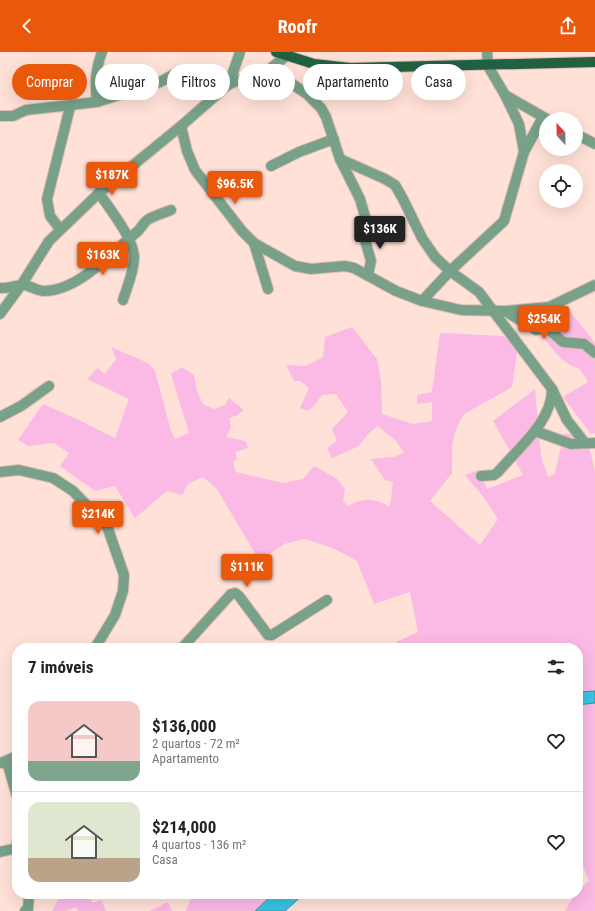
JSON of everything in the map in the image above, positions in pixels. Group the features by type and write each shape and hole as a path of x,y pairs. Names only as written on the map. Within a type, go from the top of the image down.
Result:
{"main road":[{"path":"276,52 314,64 350,68 488,66 595,62"}],"street":[{"path":"97,102 95,81 96,66 102,52"},
{"path":"230,81 240,52"},
{"path":"487,52 488,66 519,124 524,152"},
{"path":"275,64 286,56"},
{"path":"0,116 13,116 26,110 70,107 97,102 160,82 167,78"},
{"path":"295,86 307,94 321,108 334,139 340,159 360,199 366,220 363,233 371,261 368,275"},
{"path":"505,96 539,115"},
{"path":"0,314 22,284 49,241 60,229 98,193 211,100"},
{"path":"60,229 50,216 46,199 70,107"},
{"path":"181,126 194,170 242,231 254,243 296,266 311,269 345,266 354,268 396,291 422,301 462,310 505,311 549,307 559,304 595,285"},
{"path":"422,301 450,271 504,221 524,152 539,128"},
{"path":"583,138 595,144"},
{"path":"271,166 299,152 334,139"},
{"path":"340,159 394,185 403,199 422,238 435,257 450,271 479,292 552,389 567,420 590,443"},
{"path":"98,193 128,238 134,258 123,300"},
{"path":"0,288 8,289 22,284 43,291 53,291 66,286 100,265 128,238 139,230 146,221 171,210"},
{"path":"254,243 268,289"},
{"path":"505,311 536,330 546,327 563,342 584,344 595,353"},
{"path":"0,417 21,406 49,386"},
{"path":"481,476 494,475 498,472 535,431 551,403 552,389"},
{"path":"535,431 571,444 590,443"},
{"path":"0,472 19,470 52,478 73,491 107,526 124,575 123,591 115,615 99,643"},
{"path":"187,643 231,594 239,596 268,635 272,635 327,600"},
{"path":"12,758 3,763 12,784"},
{"path":"0,852 12,850"},
{"path":"25,911 28,909 29,899"}],"shaded area":[{"path":"568,309 595,343 595,433 591,434 563,397 588,382 580,369 566,362 554,352 537,325"},
{"path":"352,327 377,359 381,381 382,414 413,424 432,421 432,402 417,404 417,395 432,392 440,333 503,336 518,346 512,387 464,414 457,427 452,445 452,473 430,501 480,545 498,519 485,499 465,475 479,470 487,489 523,475 493,421 535,389 541,456 548,477 555,473 564,434 585,434 595,470 595,691 583,692 583,643 396,643 418,632 410,592 374,604 357,561 333,548 305,539 284,544 271,553 256,555 217,489 203,477 188,484 182,495 167,491 135,518 115,486 95,491 60,466 69,453 54,443 28,446 18,440 43,404 115,438 129,399 87,379 98,368 105,374 116,359 111,347 148,363 155,371 171,431 175,439 189,433 171,374 182,367 194,375 197,391 203,404 214,409 225,405 229,398 244,410 238,415 229,418 231,427 226,437 246,441 248,448 235,452 237,459 233,462 236,472 283,483 303,479 314,466 336,478 345,489 343,501 348,506 364,500 369,500 379,502 390,507 393,482 385,480 371,459 393,457 404,453 396,441 378,426 368,434 359,446 332,458 327,448 337,441 332,429 348,412 336,394 322,395 314,406 308,411 300,408 309,388 300,381 294,381 286,365 305,366 323,357 325,337"},
{"path":"595,703 595,911 565,911 572,899 583,899 583,886 589,881 583,866 583,704"},
{"path":"58,899 91,899 92,903 101,900 106,911 78,911 76,907 67,911 52,911"},
{"path":"191,899 268,899 255,911 186,911"},
{"path":"168,902 172,911 149,911"}],"water":[{"path":"595,691 595,703 583,704 583,692"},
{"path":"268,899 298,899 285,911 255,911"}]}
